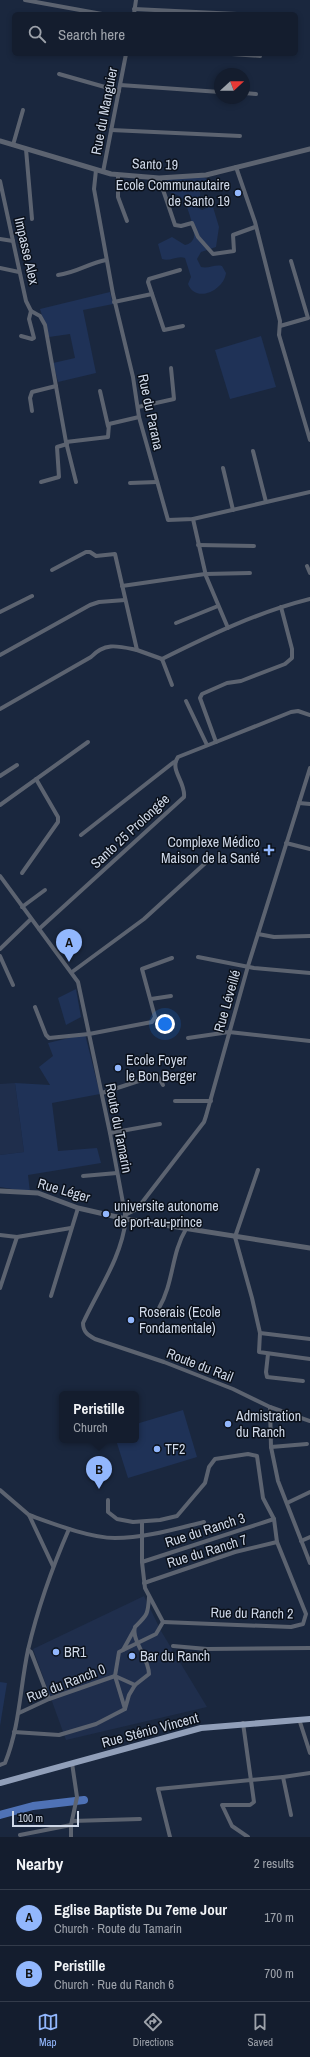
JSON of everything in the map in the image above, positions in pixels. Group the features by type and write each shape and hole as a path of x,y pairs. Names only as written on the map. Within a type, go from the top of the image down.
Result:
{"main road":[{"name":"Rue Sténio Vincent","path":"0,1783 201,1728 243,1723 310,1719"}],"street":[{"path":"25,0 91,12"},
{"path":"134,12 136,0"},
{"name":"Rue du Manguier","path":"103,172 126,56"},
{"path":"59,74 119,91"},
{"path":"120,85 214,92"},
{"path":"250,94 256,94"},
{"path":"13,145 23,110"},
{"path":"112,130 240,136"},
{"name":"Santo 19","path":"0,141 103,172 160,178 206,175 310,149"},
{"path":"26,149 32,219"},
{"path":"236,167 255,227 280,321 279,335 310,440"},
{"name":"Rue du Parana","path":"96,170 94,189 114,302 139,417 157,482 168,520 193,519"},
{"path":"118,174 118,198 127,221"},
{"path":"160,178 175,225 181,226 192,223 198,237 213,254 234,251 233,235 255,227"},
{"name":"Impasse Alex","path":"0,181 19,272 31,311 29,319 34,338 32,339 20,336"},
{"path":"0,239 13,241"},
{"path":"58,275 72,273 92,263 106,260"},
{"path":"280,326 308,318 309,314 291,262"},
{"path":"0,268 19,272"},
{"path":"180,270 149,278 148,282 164,330 183,326"},
{"path":"114,302 152,294"},
{"path":"31,311 43,320 66,443 76,482"},
{"path":"138,407 174,399 171,368"},
{"path":"32,411 30,398 32,392 56,386"},
{"path":"41,482 59,477 57,447 66,443 108,438 108,426 100,391"},
{"path":"108,426 110,423 139,417"},
{"path":"253,452 266,502"},
{"path":"223,468 233,510"},
{"path":"130,483 157,482"},
{"path":"228,628 205,574 193,519 310,492"},
{"path":"198,545 254,546"},
{"path":"52,570 86,552 90,552 96,556 113,553 116,556 136,650"},
{"path":"308,566 310,573"},
{"path":"122,586 146,584 205,574 250,573"},
{"path":"0,612 32,596"},
{"path":"0,709 91,657 101,648 121,647 136,650 162,659 228,628 310,599"},
{"path":"0,655 90,605 99,602 125,600"},
{"path":"176,623 218,606"},
{"path":"216,742 200,698 202,694 227,683 241,681 290,661 292,658 292,649 281,608"},
{"path":"162,659 172,686"},
{"path":"186,702 207,745"},
{"path":"81,835 174,762 178,757 290,712 298,711 310,715"},
{"path":"0,805 88,742"},
{"name":"Santo 25 Prolongée","path":"39,929 184,797 184,786 175,768 174,762"},
{"path":"0,776 16,765"},
{"name":"Rue Léveillé","path":"125,1217 137,1209 204,1122 223,1060 229,1032 248,966 310,768"},
{"path":"22,873 58,822 58,818 36,779"},
{"path":"299,803 310,804"},
{"path":"286,843 310,849"},
{"path":"72,972 144,919 212,857"},
{"name":"Route du Tamarin","path":"0,876 78,982 110,1132 125,1217 114,1265 86,1316 83,1323 83,1329"},
{"path":"22,907 45,890"},
{"path":"0,949 31,919"},
{"path":"258,934 274,938 310,936"},
{"path":"0,956 13,985"},
{"path":"198,957 248,966 310,973"},
{"path":"35,1007 46,1036 49,1038 89,1034 152,1022 155,1017 142,969 172,958"},
{"path":"151,999 171,996"},
{"path":"188,1038 229,1032 310,1041"},
{"path":"102,1093 157,1074 163,1085"},
{"path":"175,1101 211,1101"},
{"path":"110,1132 160,1124"},
{"path":"258,1170 235,1237 260,1333 259,1352 310,1359"},
{"path":"83,1176 117,1173"},
{"name":"Rue Léger","path":"0,1191 38,1193 78,1208 186,1229 310,1248"},
{"path":"50,1296 78,1208"},
{"path":"0,1235 17,1236 71,1228"},
{"path":"159,1308 171,1281 178,1246 186,1229"},
{"path":"0,1288 17,1236"},
{"name":"Route du Rail","path":"83,1329 88,1335 96,1339 205,1378 270,1407 310,1421"},
{"path":"260,1333 310,1339"},
{"path":"268,1354 267,1376 303,1381"},
{"path":"270,1407 271,1447 278,1481 300,1541 310,1563"},
{"path":"271,1447 308,1444"},
{"name":"Rue du Ranch 2","path":"142,1522 177,1516 205,1483 209,1466 215,1459 248,1454 256,1456 263,1498 274,1519 277,1542 306,1614 304,1624 291,1627 163,1622"},
{"path":"0,1490 29,1515 69,1529 115,1538 142,1535 204,1522"},
{"path":"287,1503 310,1492"},
{"path":"108,1500 108,1512 117,1519 142,1522 142,1562 144,1583 163,1622 156,1634 122,1650"},
{"path":"29,1515 53,1566"},
{"name":"Rue du Ranch 3","path":"142,1562 274,1519"},
{"path":"0,1765 6,1760 19,1713 28,1650 41,1600 53,1566 69,1529"},
{"path":"300,1541 310,1537"},
{"name":"Rue du Ranch 7","path":"144,1583 235,1552 277,1542"},
{"path":"135,1685 115,1676 119,1652 122,1650 134,1630 147,1614 149,1596"},
{"path":"14,1732 59,1735 96,1724 125,1709 129,1695 135,1685 149,1674 147,1663 134,1630"},
{"path":"173,1646 207,1649 310,1648"},
{"path":"28,1650 31,1652 49,1699"},
{"name":"Rue du Ranch 0","path":"19,1713 49,1699 115,1676 125,1709"},
{"path":"299,1719 310,1753"},
{"path":"243,1723 253,1804 222,1805 232,1826 248,1837"},
{"path":"71,1837 76,1801 72,1763"},
{"path":"170,1837 158,1789 310,1773"},
{"path":"283,1777 292,1815"},
{"path":"20,1835 72,1823 140,1819"}],"shaded area":[{"path":"203,177 207,179 200,186 200,195 197,205 202,210 213,207 219,227 216,247 201,252 197,259 201,267 222,266 226,273 220,285 203,294 192,290 188,284 191,277 185,258 179,257 168,260 162,259 158,244 172,237 185,245 191,242 194,237 192,223 184,201 182,198 168,191 165,183 168,179"},
{"path":"110,292 113,304 83,310 96,373 58,382 53,363 75,358 70,334 49,337 40,309"},
{"path":"261,336 276,387 230,399 215,350"},
{"path":"76,989 81,1017 66,1025 58,998"},
{"path":"85,1034 100,1094 52,1103 58,1151 97,1148 101,1163 28,1175 30,1192 0,1187 0,1155 24,1152 15,1083 50,1085 39,1067 53,1056 48,1043"},
{"path":"15,1083 24,1152 0,1155 0,1084"},
{"name":"TF2","path":"183,1410 197,1457 128,1478 117,1443 139,1443 139,1423"},
{"path":"144,1596 161,1631 207,1707 66,1740 33,1649"},
{"path":"0,1682 7,1683 0,1726"}],"waterway":[{"path":"0,1815 33,1806 84,1800"}],"place":[{"name":"Ecole Communautaire de Santo 19","path":"238,193"},
{"name":"Complexe Médico Maison de la Santé","path":"269,850"},
{"name":"Eglise Baptiste Du 7eme Jour","path":"69,962"},
{"name":"Ecole Foyer le Bon Berger","path":"118,1068"},
{"name":"universite autonome de port-au-prince","path":"106,1214"},
{"name":"Roserais (Ecole Fondamentale)","path":"131,1320"},
{"name":"Admistration du Ranch","path":"228,1424"},
{"name":"TF2","path":"157,1449"},
{"name":"Peristille","path":"99,1489"},
{"name":"BR1","path":"56,1652"},
{"name":"Bar du Ranch","path":"132,1656"}]}
